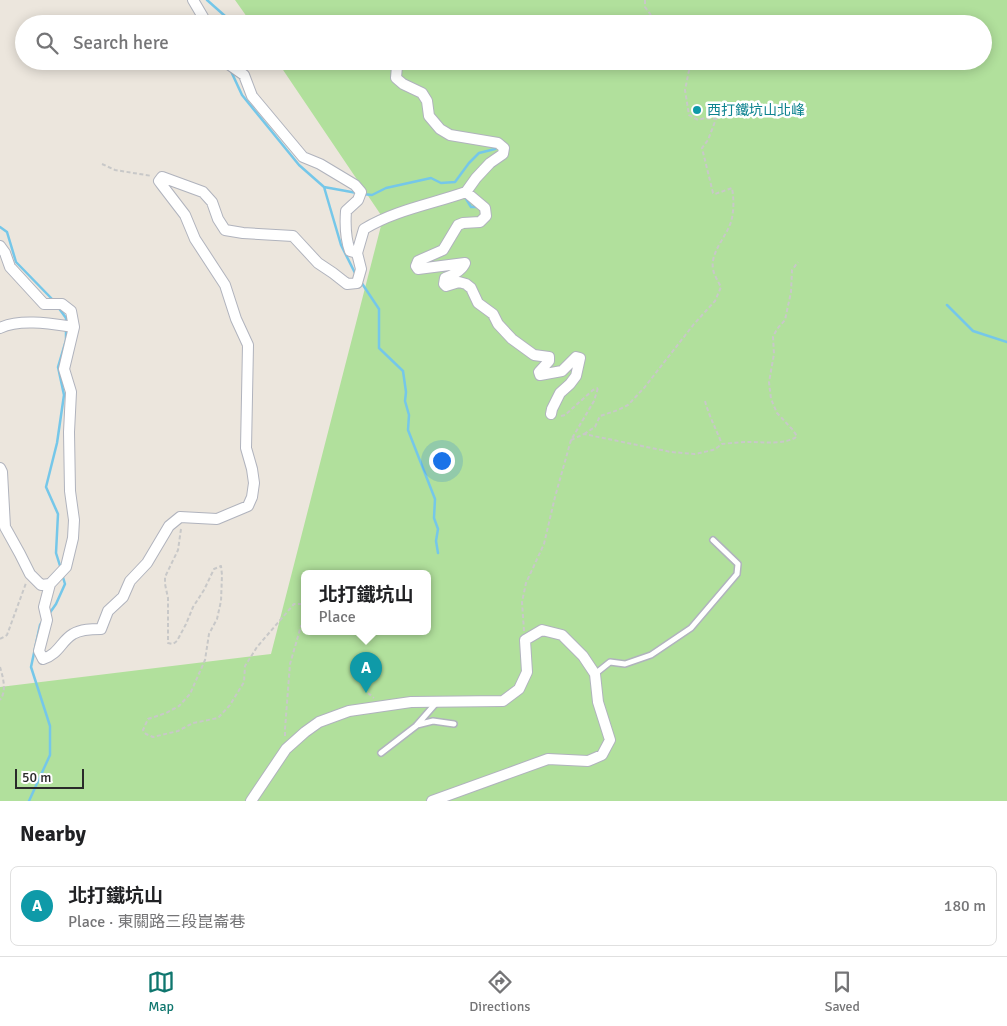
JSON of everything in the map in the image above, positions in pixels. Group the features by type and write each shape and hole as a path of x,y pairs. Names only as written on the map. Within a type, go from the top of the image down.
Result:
{"street":[{"path":"193,0 202,15"},
{"path":"237,70 244,75 252,96 303,157 320,164 356,185 361,192 358,200 346,211 345,224 350,251 357,253"},
{"path":"0,246 5,253 10,267 44,304 62,304 71,312 74,327 64,369 71,392 69,432 70,491 74,520 73,538 66,567 50,584 44,607 47,620 39,651 43,659 50,657 73,633 87,629 101,629 108,611 123,597 130,581 147,563 170,526 180,517 217,519 248,506 252,497 254,483 246,448 248,345 224,285 195,239 185,215 162,185 160,181 162,177 203,192 212,202 218,219 225,230 293,236 318,263 333,272 347,284 357,283 361,269 357,253 364,228 374,222 466,192 480,173 502,154 504,148 498,143 450,135 440,129 429,116 427,101 422,93 403,84 396,78 396,70"},
{"path":"466,192 485,208 486,216 480,222 458,225 443,250 418,261 416,266 418,269 466,263 455,274 445,278 444,284 446,286 459,282 466,284 471,288 478,303 492,314 498,324 512,339 534,355 549,357 549,361 539,372 540,375 562,371 576,357 580,358 576,376 560,393 551,414"},
{"path":"0,328 6,325 38,322 74,327"},
{"path":"0,468 2,472 5,527 30,574 41,585 50,584"},
{"path":"251,801 286,749 319,722 350,711 411,702 503,701 519,689 528,672 525,640 542,630 562,635 583,656 595,674 598,702 610,740 602,755 588,761 548,759 432,801"}],"lane":[{"path":"595,674 610,662 625,664 650,655 691,628 736,574 738,564 713,540"},
{"path":"381,753 416,726 438,702"},
{"path":"416,726 433,721 454,724"}],"path":[{"path":"645,0 645,7 651,15"},
{"path":"571,440 595,427 600,416 618,410 628,404 644,388 694,324 715,301 721,287 712,268 715,251 724,238 731,222 733,207 732,188 713,194 702,148 708,140 716,119 705,118 698,120 688,115 685,90 689,70"},
{"path":"102,164 115,170 162,177"},
{"path":"584,434 671,452 695,454 718,448 722,444 745,442 775,443 794,439 797,436 777,413 771,399 768,382 774,354 773,337 785,320 791,292 792,270 798,262"},
{"path":"525,640 522,602 526,583 544,544 571,440 594,401 598,388 593,390 565,415 551,414"},
{"path":"705,401 708,414 722,444"},
{"path":"180,517 181,530 178,550 166,577 165,584 168,598 168,643 173,644 177,641 214,569 221,566 221,601 217,619 209,634 205,660 190,694 179,706 148,719 143,730 146,734 153,737 178,731 193,723 218,718 230,705 244,682 245,666 257,647 294,604 301,604"},
{"path":"0,639 7,635 30,574"},
{"path":"286,749 285,729 290,664 301,626"},
{"path":"0,667 4,680 0,700"}],"green space":[{"path":"235,0 1007,0 1007,801 0,801 0,687 271,654 383,218 283,70 992,70 992,15 246,15"}],"waterway":[{"path":"207,0 224,15"},
{"path":"230,70 242,95 299,165 324,187 341,245 356,275"},
{"path":"363,194 372,195 386,188 431,178 441,183 455,182 479,153 495,149"},
{"path":"324,187 357,193"},
{"path":"465,197 471,207 478,207"},
{"path":"0,227 7,232 16,262 53,300"},
{"path":"361,282 379,309 379,348 403,371 406,392 405,401 409,415 408,430 435,499 434,518 438,529 436,541 438,553"},
{"path":"947,305 973,331 1007,342"},
{"path":"58,307 66,318 66,323"},
{"path":"61,569 56,553 58,514 46,487 57,443 64,395 58,367 66,340 66,329"},
{"path":"49,614 65,584 62,574"},
{"path":"29,801 50,755 50,726 31,667 42,622"}],"place":[{"name":"西打鐵坑山北峰","path":"697,110"},
{"name":"北打鐵坑山","path":"366,693"}]}
